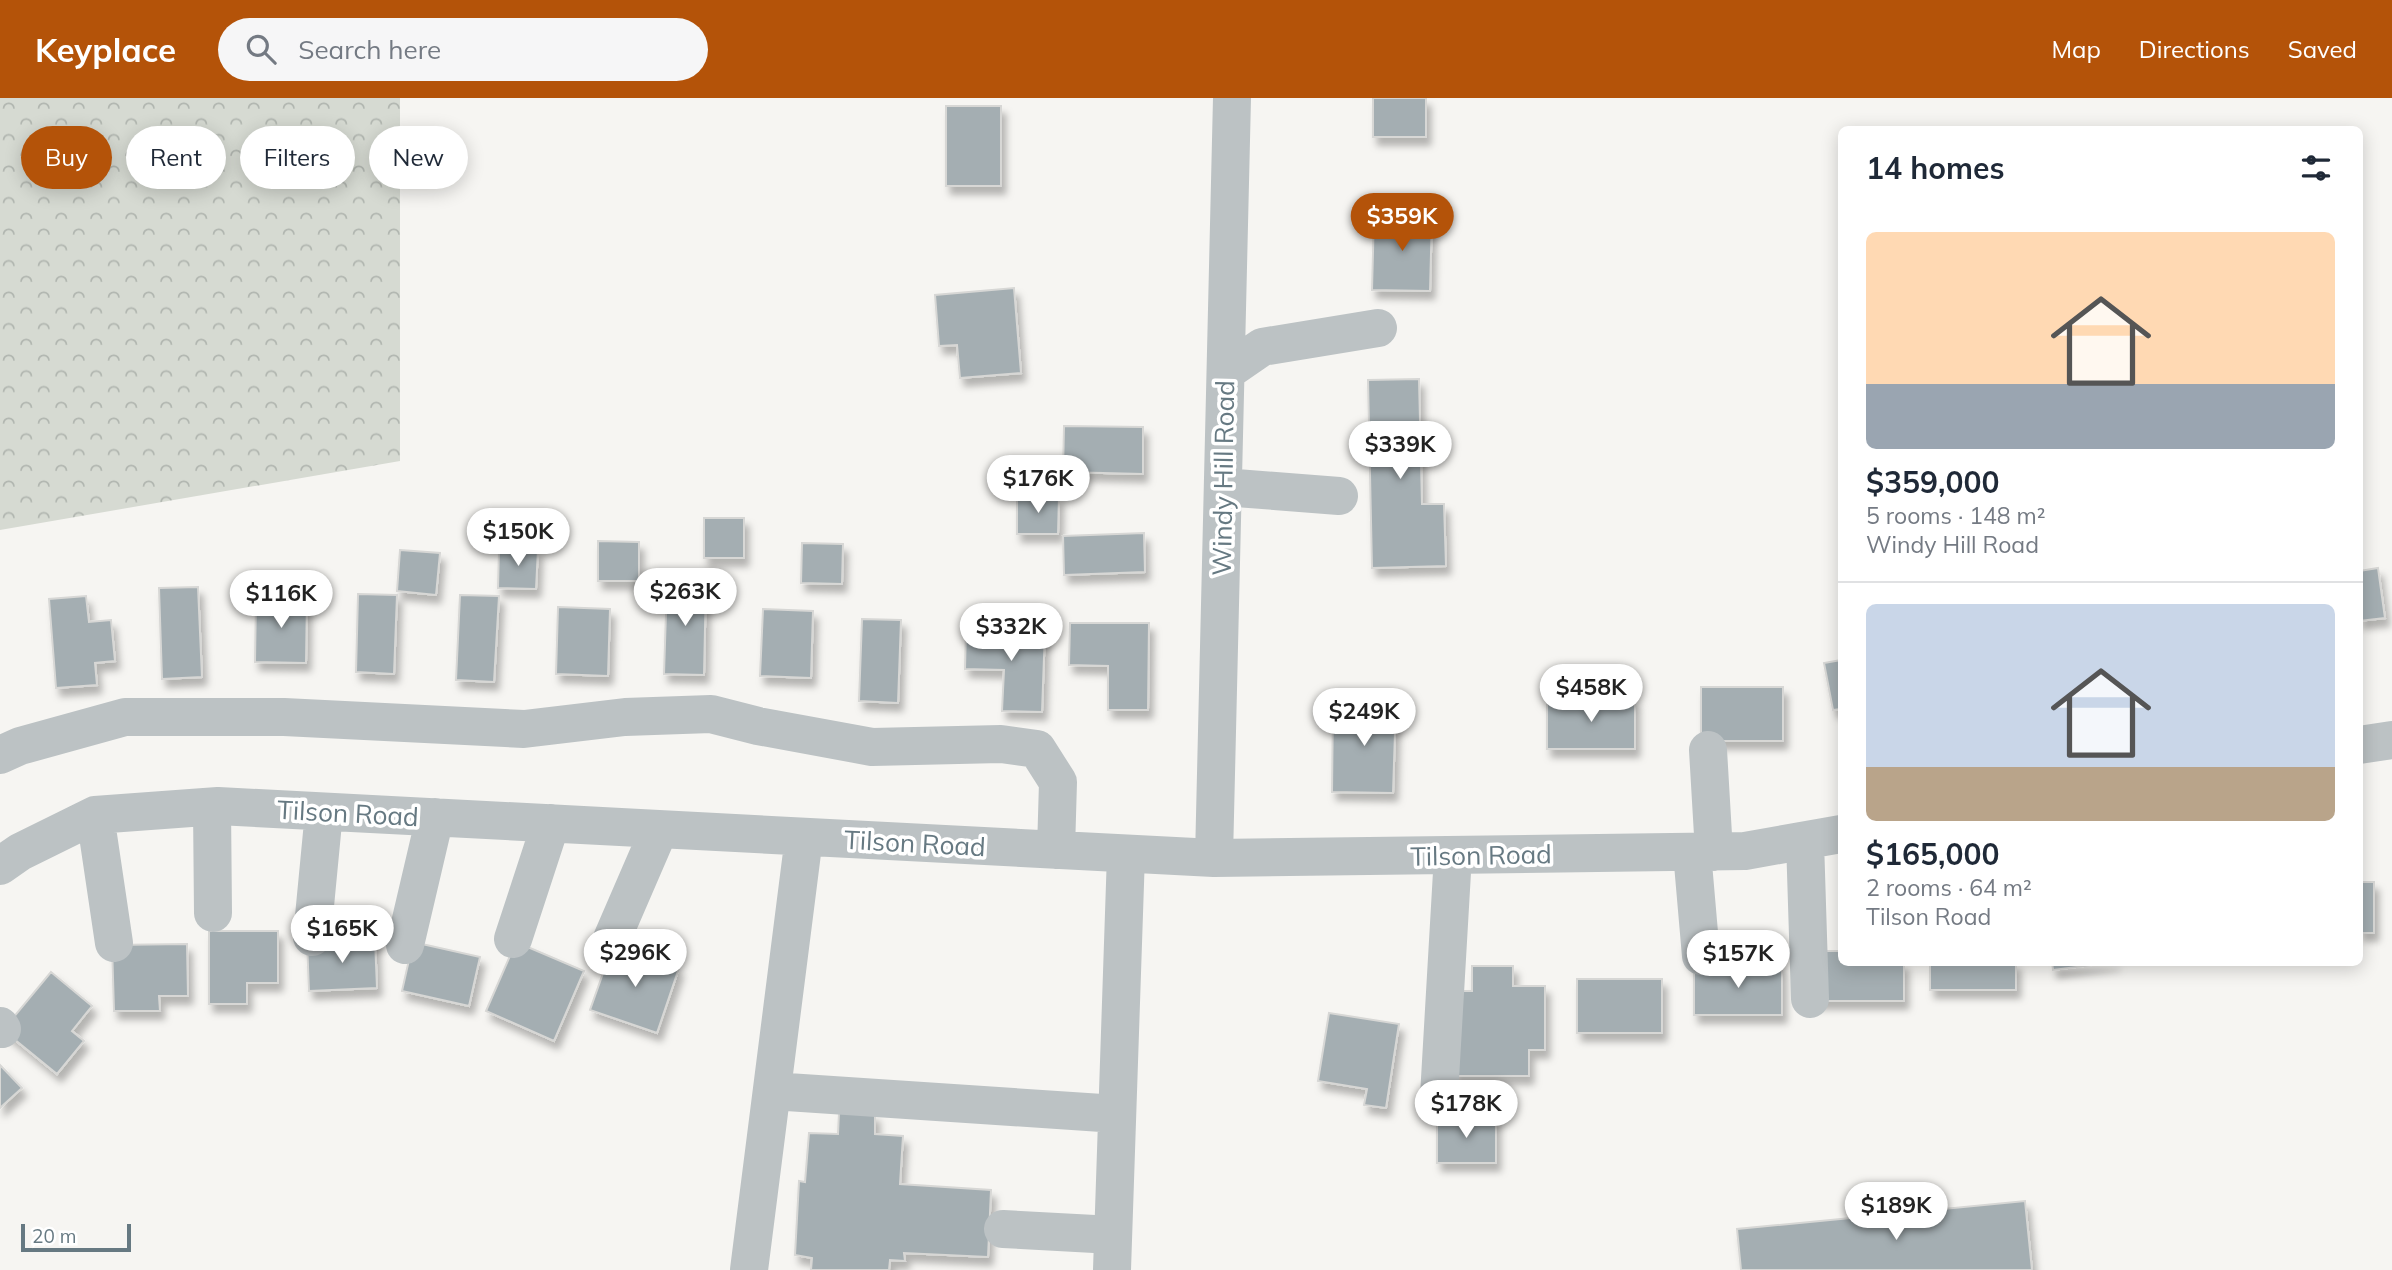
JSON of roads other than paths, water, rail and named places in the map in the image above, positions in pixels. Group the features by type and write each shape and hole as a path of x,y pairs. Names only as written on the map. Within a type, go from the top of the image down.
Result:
{"street":[{"name":"Windy Hill Road","path":"1214,858 1232,98"},
{"path":"1226,372 1262,347 1378,328"},
{"path":"1223,486 1339,496"},
{"path":"0,755 20,746 125,717 284,717 524,729 625,717 711,713 758,726 872,747 1000,744 1037,749 1058,782 1056,850"},
{"path":"2363,745 2392,740"},
{"path":"1701,956 1709,750"},
{"path":"212,807 213,913"},
{"name":"Tilson Road","path":"0,866 20,852 95,815 212,807 1214,858 1745,851 1823,837"},
{"path":"312,937 324,812"},
{"path":"95,815 114,943"},
{"path":"405,946 435,817"},
{"path":"513,939 551,823"},
{"path":"611,941 659,830"},
{"path":"749,1270 804,837"},
{"path":"1810,999 1823,837"},
{"path":"1003,1229 1112,1253 1126,854"},
{"path":"1439,1096 1453,855"},
{"path":"772,1091 1117,1114"}]}
